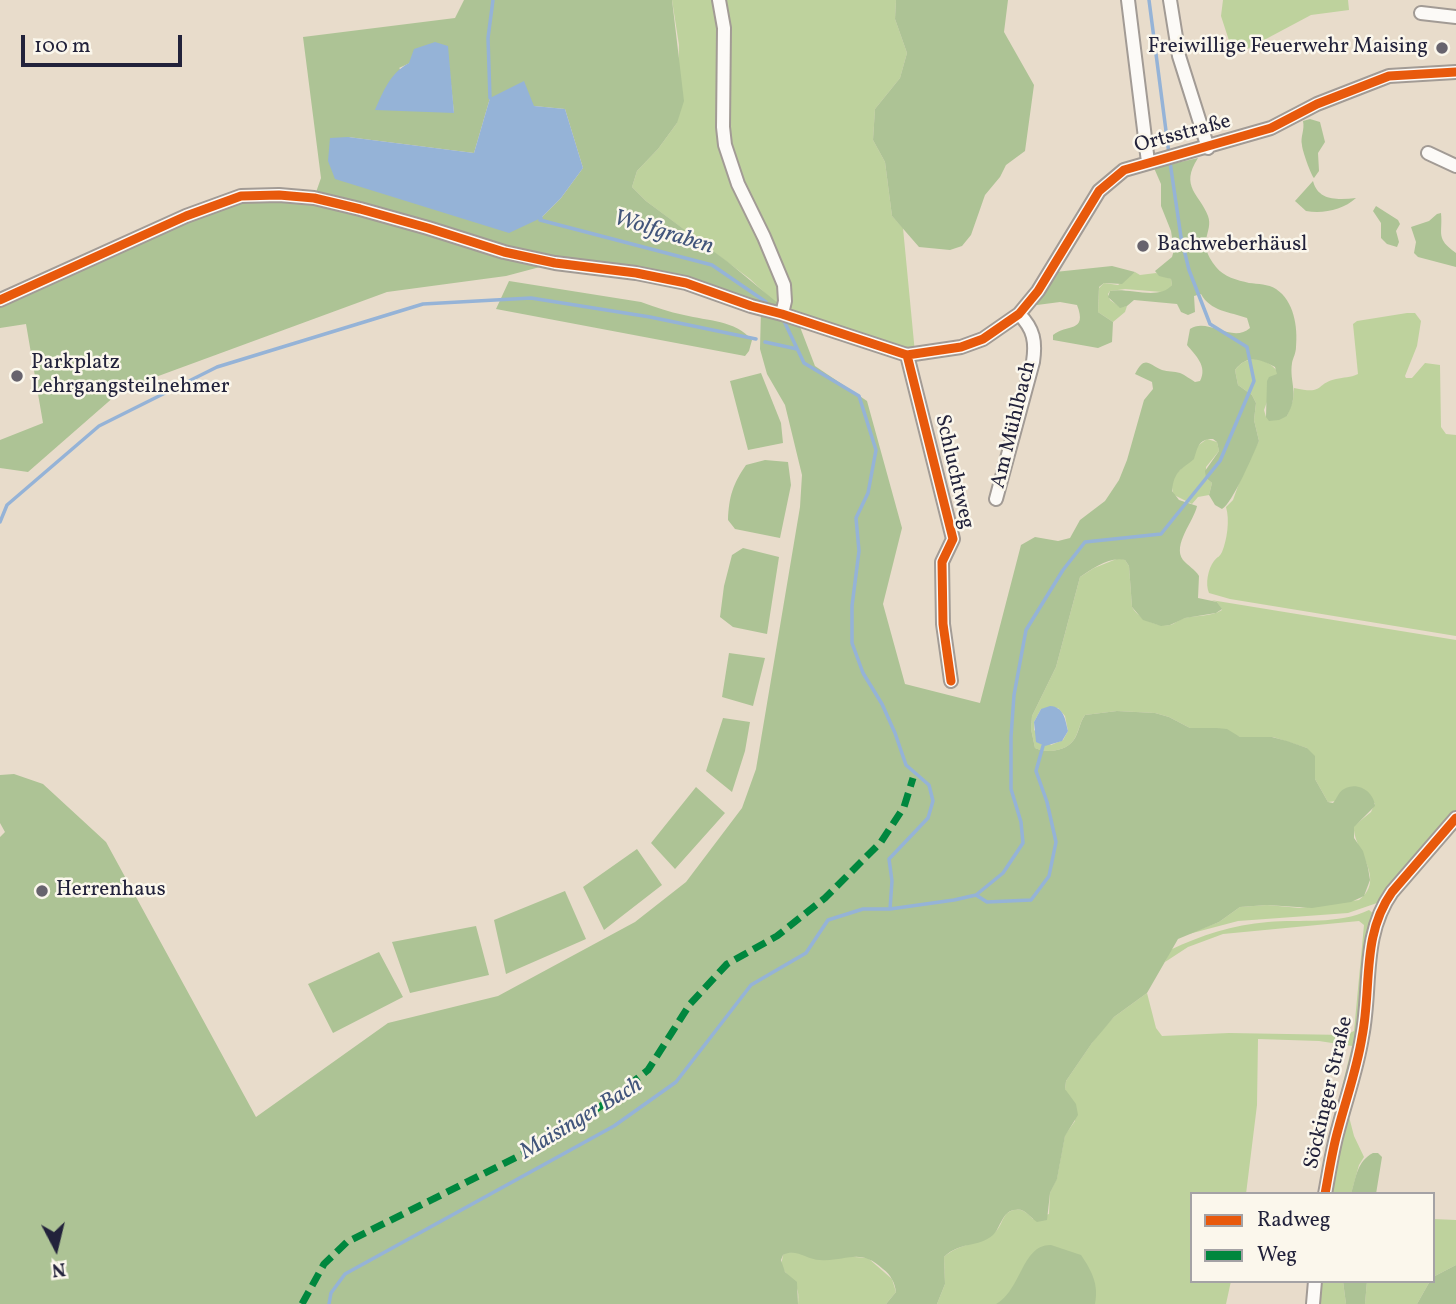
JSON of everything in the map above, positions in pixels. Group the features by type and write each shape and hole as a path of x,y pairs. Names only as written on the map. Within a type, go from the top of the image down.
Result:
{"street":[{"path":"719,0 724,28 725,145 738,184 784,285 782,314"},
{"path":"1128,0 1154,161"},
{"path":"1170,0 1179,56 1208,148"},
{"path":"1421,13 1456,17"},
{"name":"Ortsstraße","path":"907,355 961,347 983,339 1019,314 1038,291 1099,191 1124,170 1270,128 1317,104 1389,76 1456,72"},
{"path":"1428,153 1456,166"},
{"path":"0,300 186,216 242,196 279,195 314,198 360,209 504,252 555,263 636,272 687,283 907,355"},
{"name":"Am Mühlbach","path":"996,499 1033,362 1035,342 1029,324 1019,314"},
{"name":"Schluchtweg","path":"907,355 953,539 942,562 943,624 951,681"},
{"name":"Söckinger Straße","path":"1325,1192 1337,1131 1362,1038 1368,958 1378,920 1386,901 1402,879 1456,818"},
{"path":"1314,1304 1315,1283"}],"green space":[{"path":"464,0 672,0 684,101 677,123 637,171 632,187 646,201 728,262 797,319 815,366 867,401 902,528 883,604 905,684 980,703 1021,545 1035,537 1058,541 1070,538 1080,520 1105,501 1119,480 1144,400 1153,389 1152,382 1135,374 1138,368 1147,363 1162,370 1180,373 1195,382 1200,381 1202,366 1187,345 1190,329 1204,326 1236,333 1250,328 1247,318 1215,307 1201,294 1194,296 1195,312 1188,315 1181,312 1177,304 1134,300 1120,308 1108,297 1110,291 1151,293 1166,290 1172,285 1171,279 1159,276 1155,271 1172,257 1174,250 1171,231 1161,206 1161,184 1154,168 1198,158 1190,176 1193,190 1208,216 1206,244 1210,258 1227,276 1276,289 1291,307 1296,349 1291,370 1293,401 1287,416 1269,421 1266,417 1267,381 1269,377 1277,374 1275,367 1259,360 1244,362 1235,370 1238,385 1252,395 1256,403 1254,420 1259,441 1231,498 1222,509 1215,505 1209,495 1212,483 1206,478 1205,471 1219,451 1217,442 1213,439 1199,444 1194,459 1174,479 1172,491 1179,500 1197,506 1182,540 1180,554 1199,576 1198,598 1217,602 1222,609 1216,613 1185,618 1161,626 1143,620 1132,607 1129,566 1125,560 1107,562 1090,570 1080,577 1056,667 1032,716 1031,729 1035,748 1055,750 1073,741 1085,715 1117,711 1155,713 1190,728 1227,729 1240,737 1272,737 1307,748 1315,756 1315,779 1328,802 1333,803 1342,790 1355,786 1372,796 1375,806 1354,827 1354,838 1363,851 1370,880 1364,896 1351,902 1312,908 1267,905 1240,907 1219,922 1178,939 1147,993 1114,1017 1066,1081 1065,1089 1076,1104 1078,1115 1065,1136 1057,1179 1050,1193 1047,1220 1037,1222 1021,1210 1010,1211 993,1235 950,1252 944,1257 945,1284 937,1304 886,1304 896,1292 894,1282 886,1271 867,1259 853,1257 820,1260 788,1253 783,1255 781,1260 785,1272 797,1282 798,1304 0,1304 0,837 5,832 0,823 0,775 14,774 43,784 106,842 256,1117 388,1023 498,996 635,922 686,882 742,808 756,769 800,507 802,475 785,405 767,374 760,349 761,309 687,283 555,263 506,276 387,292 123,389 28,472 0,468 0,440 43,423 26,324 0,328 0,300 241,196 314,198 321,178 303,37 455,18","holes":["447,46 454,113 399,68","490,98 565,109 583,168 561,198 541,218 348,137 474,153"]},
{"path":"672,0 896,0 895,19 907,53 900,78 875,109 873,140 885,162 892,216 903,228 915,353 782,314 750,279 646,201 632,187 637,171 677,123 679,45"},
{"path":"896,0 1008,0 1004,32 1034,85 1025,151 1006,165 985,195 971,235 962,246 950,250 919,247 892,216 885,162 873,140 875,109 900,78 907,53 895,19"},
{"path":"1223,0 1348,0 1349,10 1311,15 1234,56 1221,16"},
{"path":"1310,119 1320,122 1325,142 1318,153 1319,171 1314,178 1303,152 1302,142 1303,121"},
{"path":"1313,181 1324,196 1336,199 1356,198 1345,206 1332,210 1306,211 1295,201"},
{"path":"1376,206 1398,220 1400,224 1396,231 1399,242 1397,247 1387,244 1381,238 1381,223 1373,211"},
{"path":"1441,213 1441,235 1456,253 1456,267 1418,257 1414,253 1416,242 1411,227 1429,221"},
{"path":"1112,266 1135,272 1122,284 1104,283 1099,287 1098,312 1113,322 1112,342 1098,348 1053,340 1053,335 1078,324 1080,320 1077,305 1060,302 1037,305 1035,299 1055,272"},
{"path":"1135,272 1140,275 1156,273 1171,279 1172,285 1168,291 1162,292 1125,289 1110,291 1110,300 1120,307 1127,306 1125,312 1113,322 1098,312 1099,288 1104,283 1118,285"},
{"path":"509,281 641,302 721,322 738,328 752,340 745,356 496,309"},
{"path":"1415,313 1421,321 1417,346 1405,376 1412,378 1425,363 1440,365 1441,427 1446,434 1456,435 1456,636 1230,599 1209,593 1209,572 1222,552 1227,536 1226,507 1233,500 1243,472 1259,441 1254,420 1256,403 1252,395 1238,385 1235,370 1245,361 1257,359 1273,367 1278,372 1264,410 1266,417 1287,416 1294,388 1316,390 1329,381 1358,374 1353,324 1357,321"},
{"path":"761,373 781,423 783,443 748,450 730,381"},
{"path":"1207,439 1217,442 1219,451 1206,467 1206,478 1212,483 1209,495 1198,497 1192,504 1174,495 1173,480 1191,459 1196,447"},
{"path":"765,460 788,462 791,485 780,538 735,529 728,520 732,491 746,465"},
{"path":"743,548 779,557 767,634 733,627 720,617 732,555"},
{"path":"1119,558 1125,560 1129,566 1132,607 1143,618 1159,625 1170,625 1183,619 1222,610 1217,602 1211,600 1456,640 1456,814 1377,903 1348,913 1238,921 1185,935 1219,922 1240,907 1267,905 1300,908 1359,900 1367,891 1370,873 1354,826 1371,812 1375,803 1328,802 1315,779 1307,748 1273,737 1240,737 1217,728 1190,728 1155,713 1117,711 1085,715 1069,745 1044,751 1035,748 1031,729 1032,716 1056,667 1080,577","holes":["1058,708 1065,716 1068,731 1063,740 1051,745 1034,730 1034,722 1041,709"]},
{"path":"729,653 765,658 753,706 722,697"},
{"path":"723,718 750,722 745,751 732,792 706,771"},
{"path":"696,787 725,813 675,869 651,843"},
{"path":"637,849 662,885 604,930 583,887"},
{"path":"565,891 586,939 506,974 494,920"},
{"path":"1369,910 1374,914 1362,1022 1322,1192 1319,1192 1328,1144 1352,1046 1319,1041 1258,1039 1257,1105 1246,1192 1190,1192 1190,1283 1231,1283 1226,1304 937,1304 945,1284 944,1257 950,1252 991,1235 1010,1211 1022,1211 1033,1219 1049,1214 1050,1193 1057,1178 1065,1135 1075,1121 1065,1089 1066,1081 1098,1034 1114,1017 1147,993 1156,1028 1162,1036 1229,1033 1345,1035 1354,1031 1364,925 1359,921 1223,934 1188,947 1165,962 1170,950 1230,928 1268,922 1332,920"},
{"path":"476,926 489,975 410,993 392,942"},
{"path":"379,952 403,997 333,1033 308,984"},
{"path":"1347,1109 1354,1136 1364,1157 1352,1192 1328,1192"},
{"path":"1378,1153 1382,1157 1376,1192 1352,1192 1360,1165 1368,1156"},
{"path":"1435,1219 1456,1220 1456,1265 1435,1276"},
{"path":"1051,1245 1081,1255 1094,1278 1095,1304 996,1304 1011,1289 1034,1252"},
{"path":"788,1252 868,1258 892,1279 896,1292 886,1304 798,1304 798,1291 781,1266 783,1255"},
{"path":"1456,1265 1456,1304 1417,1304 1429,1283 1435,1283 1435,1276"},
{"path":"1318,1283 1343,1283 1346,1304 1317,1304"},
{"path":"1343,1283 1367,1283 1365,1304 1346,1304"},
{"path":"1367,1283 1429,1283 1417,1304 1365,1304"}],"water":[{"path":"435,42 448,46 454,113 375,110 388,84 402,67 409,63 414,49"},
{"path":"524,81 534,106 565,109 583,168 561,198 541,218 509,233 335,179 328,161 330,138 348,137 474,153 490,98"},
{"path":"1050,706 1061,711 1068,731 1062,741 1045,746 1036,742 1034,722 1041,709"}],"waterway":[{"path":"490,98 488,38 493,0"},
{"name":"Maisinger Bach","path":"1149,0 1169,154"},
{"name":"Maisinger Bach","path":"329,1304 331,1293 345,1274 614,1126 676,1082 751,985 806,953 828,920 863,909 890,909 976,895 1003,873 1023,843 1021,822 1011,789 1011,737 1014,695 1026,630 1063,570 1085,542 1161,534 1220,461 1254,381 1247,347 1210,324 1189,270 1181,237 1170,162"},
{"name":"Wolfgraben","path":"541,218 540,220 712,265 766,302"},
{"path":"0,522 7,505 99,426 217,367 423,304 531,298 650,317 756,339"},
{"path":"784,321 804,363 859,396 876,450 868,493 856,518 859,551 852,606 852,643 863,673 882,704 895,733 906,765 929,785 933,801 928,818 889,859 892,881 890,909"},
{"path":"765,342 797,349"},
{"path":"976,895 987,902 1031,900 1049,876 1056,842 1047,802 1036,771 1043,746"}],"marked path":[{"path":"302,1304 324,1264 347,1242 533,1149 609,1101 648,1070 690,1004 727,964 777,936 825,898 881,842 904,807 913,778"}],"cycle path":[{"path":"0,300 186,216 241,196 279,195 314,198 360,209 504,252 555,263 636,273 686,283 907,355 961,347 983,339 1019,314 1038,291 1099,191 1124,170 1271,128 1317,104 1389,76 1456,72"},
{"path":"907,355 953,539 942,562 943,624 951,681"},
{"path":"1325,1192 1336,1138 1360,1049 1369,962 1376,926 1392,892 1456,818"}],"place":[{"name":"Freiwillige Feuerwehr Maising","path":"1442,48"},
{"name":"Bachweberhäusl","path":"1143,246"},
{"name":"Parkplatz Lehrgangsteilnehmer","path":"17,376"},
{"name":"Herrenhaus","path":"42,891"}]}
